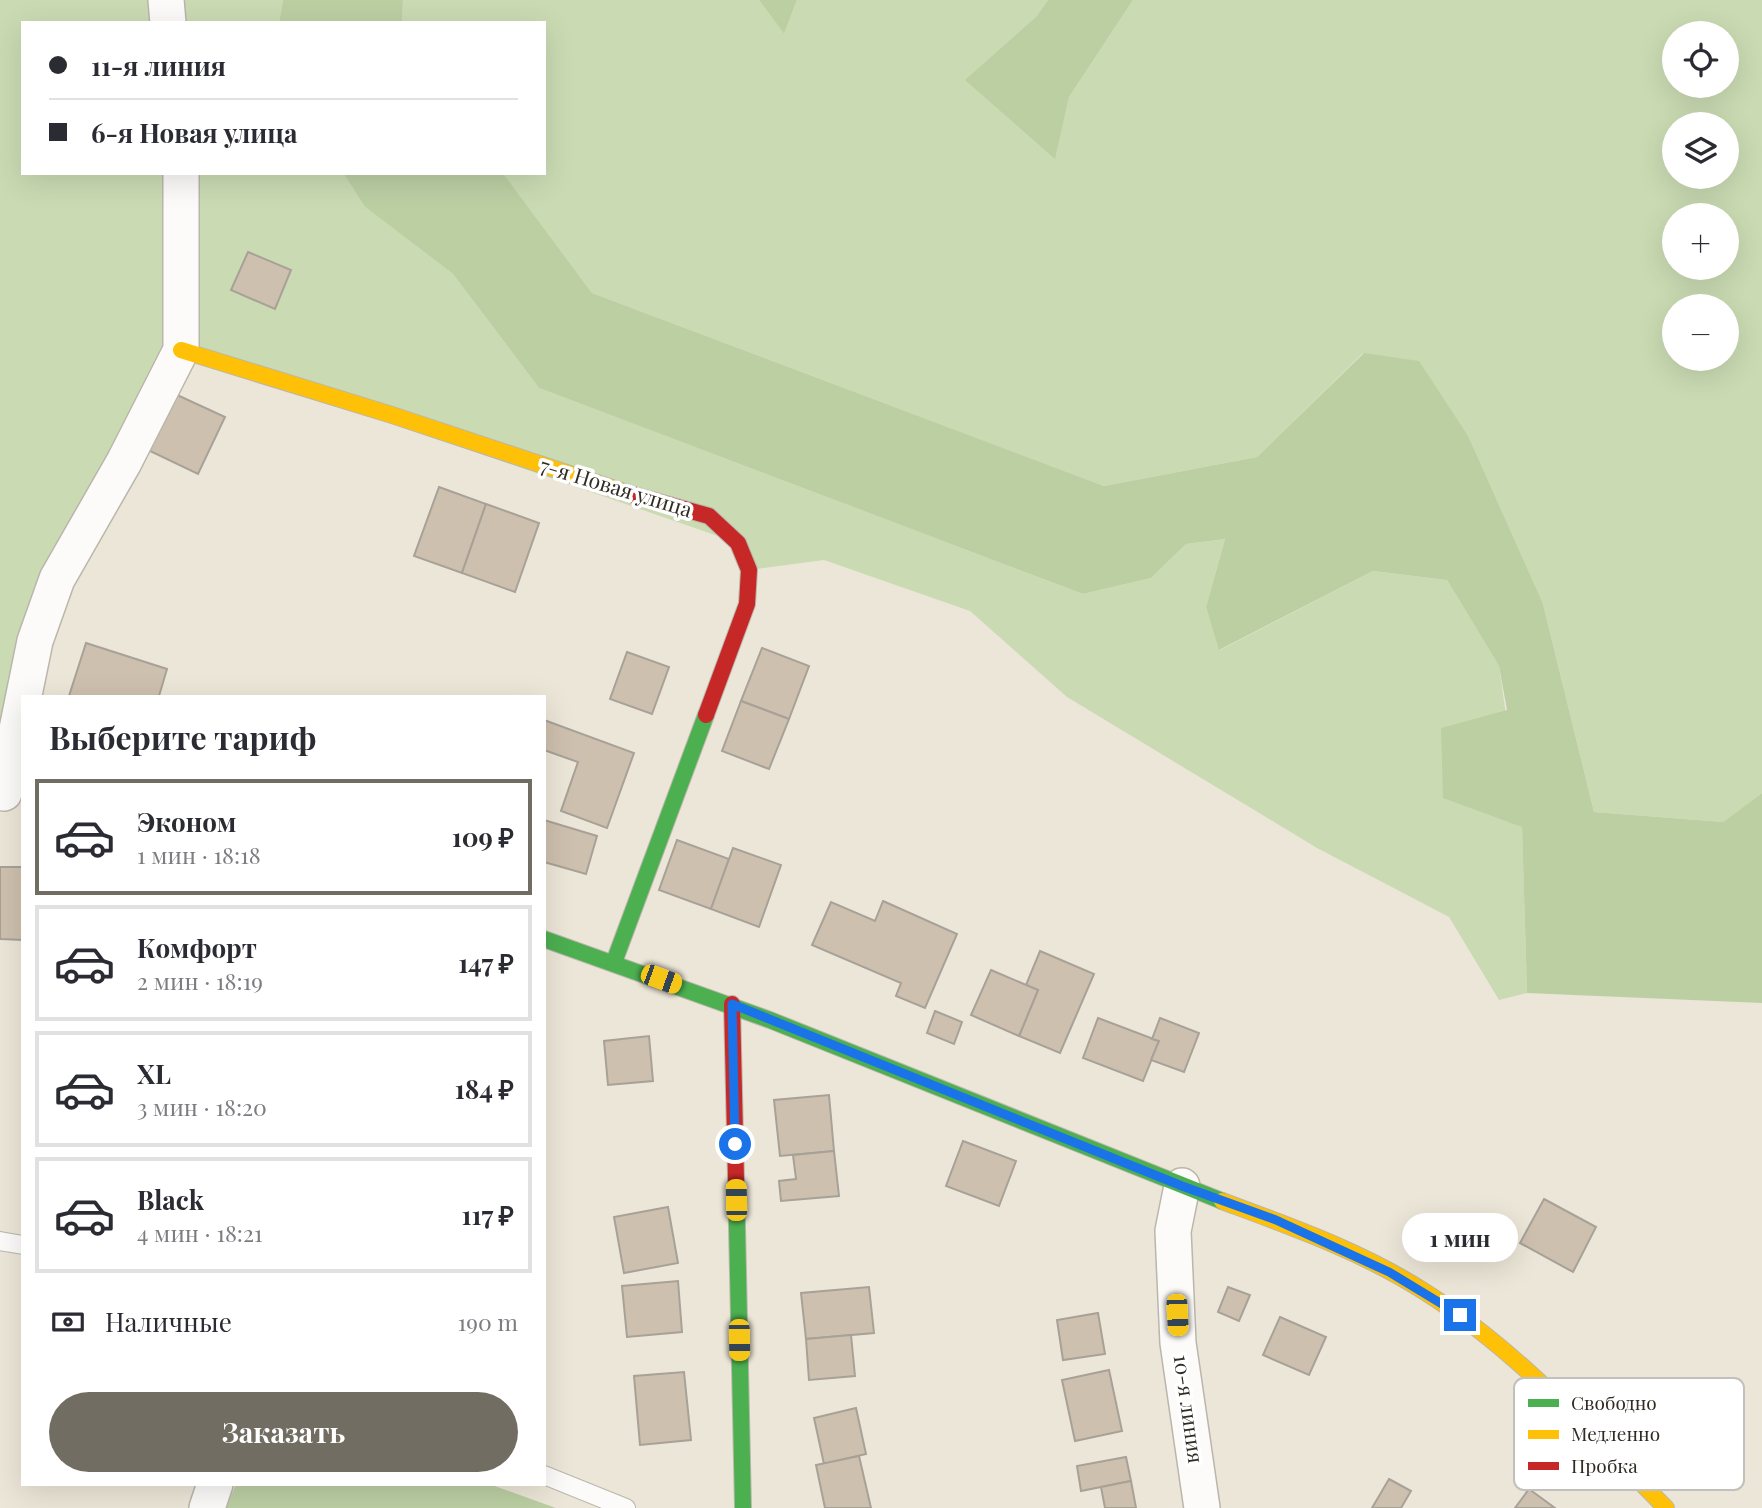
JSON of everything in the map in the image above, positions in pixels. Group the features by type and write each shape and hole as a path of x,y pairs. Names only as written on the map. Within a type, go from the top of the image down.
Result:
{"street":[{"path":"166,0 169,21"},
{"path":"26,695 35,641 57,579 124,463 181,350 181,175"},
{"name":"7-я Новая улица","path":"181,350 392,415 665,506 709,516 738,543 749,570 747,604 614,962"},
{"path":"9,794 21,723"},
{"path":"546,940 732,1004 1182,1186 1276,1220 1389,1272 1460,1315 1534,1378"},
{"path":"732,1004 743,1508"},
{"name":"10-я линия","path":"1182,1186 1173,1231 1178,1343 1202,1508"},
{"path":"207,1508 214,1486"},
{"path":"1648,1490 1666,1508"}],"lane":[{"path":"0,1241 21,1245"},
{"path":"546,1476 626,1508"}],"green space":[{"path":"0,0 283,0 279,21 21,21 21,175 344,175 365,207 453,274 539,388 1083,594 1151,578 1186,544 1225,539 1206,607 1220,650 1373,571 1447,580 1499,666 1522,827 1527,993 1499,1000 1449,917 1317,848 1067,697 970,611 824,560 749,570 738,543 181,350 57,579 26,695 21,695 21,714 0,792"},
{"path":"283,0 403,0 402,21 279,21"},
{"path":"403,0 759,0 784,34 797,0 1048,0 1036,17 1054,159 1069,97 1133,0 1762,0 1762,793 1723,822 1594,812 1543,604 1363,353 1257,457 1104,486 592,293 504,175 546,175 546,21 402,21"},
{"path":"759,0 797,0 784,34"},
{"path":"1048,0 1133,0 1069,97 1055,159 965,80 1036,17"},
{"path":"344,175 504,175 592,293 1104,486 1257,457 1364,353 1419,361 1468,436 1543,604 1594,812 1723,822 1762,793 1762,1003 1527,993 1522,827 1443,798 1441,728 1507,710 1499,666 1447,580 1373,571 1219,650 1206,607 1225,539 1186,544 1151,578 1083,594 539,388 453,274 365,207"},
{"path":"235,1486 495,1486 556,1508 226,1508"}],"building":[{"path":"248,252 291,270 275,309 231,290"},
{"path":"175,394 225,417 198,474 148,450"},
{"path":"439,487 486,504 462,573 414,556"},
{"path":"486,504 539,523 515,592 462,573"},
{"path":"86,643 167,669 159,695 69,695"},
{"path":"762,648 809,666 789,719 741,701"},
{"path":"627,652 669,667 652,714 610,699"},
{"path":"741,701 789,719 769,769 722,751"},
{"path":"546,721 634,753 607,828 561,811 578,762 546,751"},
{"path":"546,821 597,836 586,874 546,863"},
{"path":"677,840 729,859 711,909 659,890"},
{"path":"733,848 781,865 759,927 711,909"},
{"path":"0,867 21,867 21,940 0,939"},
{"path":"883,901 957,934 925,1008 896,996 901,983 812,945 831,902 875,921"},
{"path":"1040,951 1094,974 1060,1053 1019,1036 1038,990 1026,985"},
{"path":"991,970 1038,990 1019,1036 971,1015"},
{"path":"935,1011 962,1022 954,1044 927,1033"},
{"path":"1098,1018 1159,1041 1143,1081 1083,1058"},
{"path":"1160,1018 1199,1033 1184,1072 1151,1060 1159,1041 1152,1039"},
{"path":"649,1036 653,1081 608,1085 604,1041"},
{"path":"829,1095 834,1151 780,1156 774,1100"},
{"path":"963,1141 1016,1161 999,1206 946,1186"},
{"path":"834,1151 839,1196 781,1201 779,1181 796,1179 793,1155"},
{"path":"1544,1199 1596,1227 1573,1272 1520,1243"},
{"path":"668,1207 678,1263 624,1273 614,1217"},
{"path":"678,1281 682,1332 627,1337 622,1286"},
{"path":"869,1287 874,1333 806,1339 801,1293"},
{"path":"1228,1287 1250,1295 1239,1321 1218,1312"},
{"path":"1098,1313 1105,1354 1063,1360 1057,1320"},
{"path":"1280,1317 1326,1337 1309,1375 1263,1355"},
{"path":"851,1335 855,1376 809,1380 806,1339"},
{"path":"1109,1370 1122,1431 1075,1441 1062,1380"},
{"path":"684,1372 691,1440 640,1445 634,1376"},
{"path":"856,1408 866,1454 824,1464 814,1418"},
{"path":"859,1456 871,1508 825,1508 816,1465"},
{"path":"1126,1457 1131,1481 1081,1491 1077,1466"},
{"path":"1389,1479 1411,1491 1401,1508 1372,1508"},
{"path":"1131,1481 1136,1508 1105,1508 1101,1487"},
{"path":"1530,1490 1555,1508 1515,1508"}],"traffic: fast":[{"path":"614,962 706,715"},
{"path":"546,940 770,1020 1222,1201"},
{"path":"736,1179 743,1508"}],"traffic: slow":[{"path":"181,350 392,415 630,494"},
{"path":"1222,1201 1352,1252 1401,1278 1459,1315 1535,1378"},
{"path":"1648,1490 1666,1508"}],"traffic: jam":[{"path":"630,494 709,516 738,543 749,570 747,604 706,715"},
{"path":"732,1004 736,1179"}],"route":[{"path":"735,1144 732,1004 1182,1186 1276,1220 1389,1272 1460,1315"}]}
